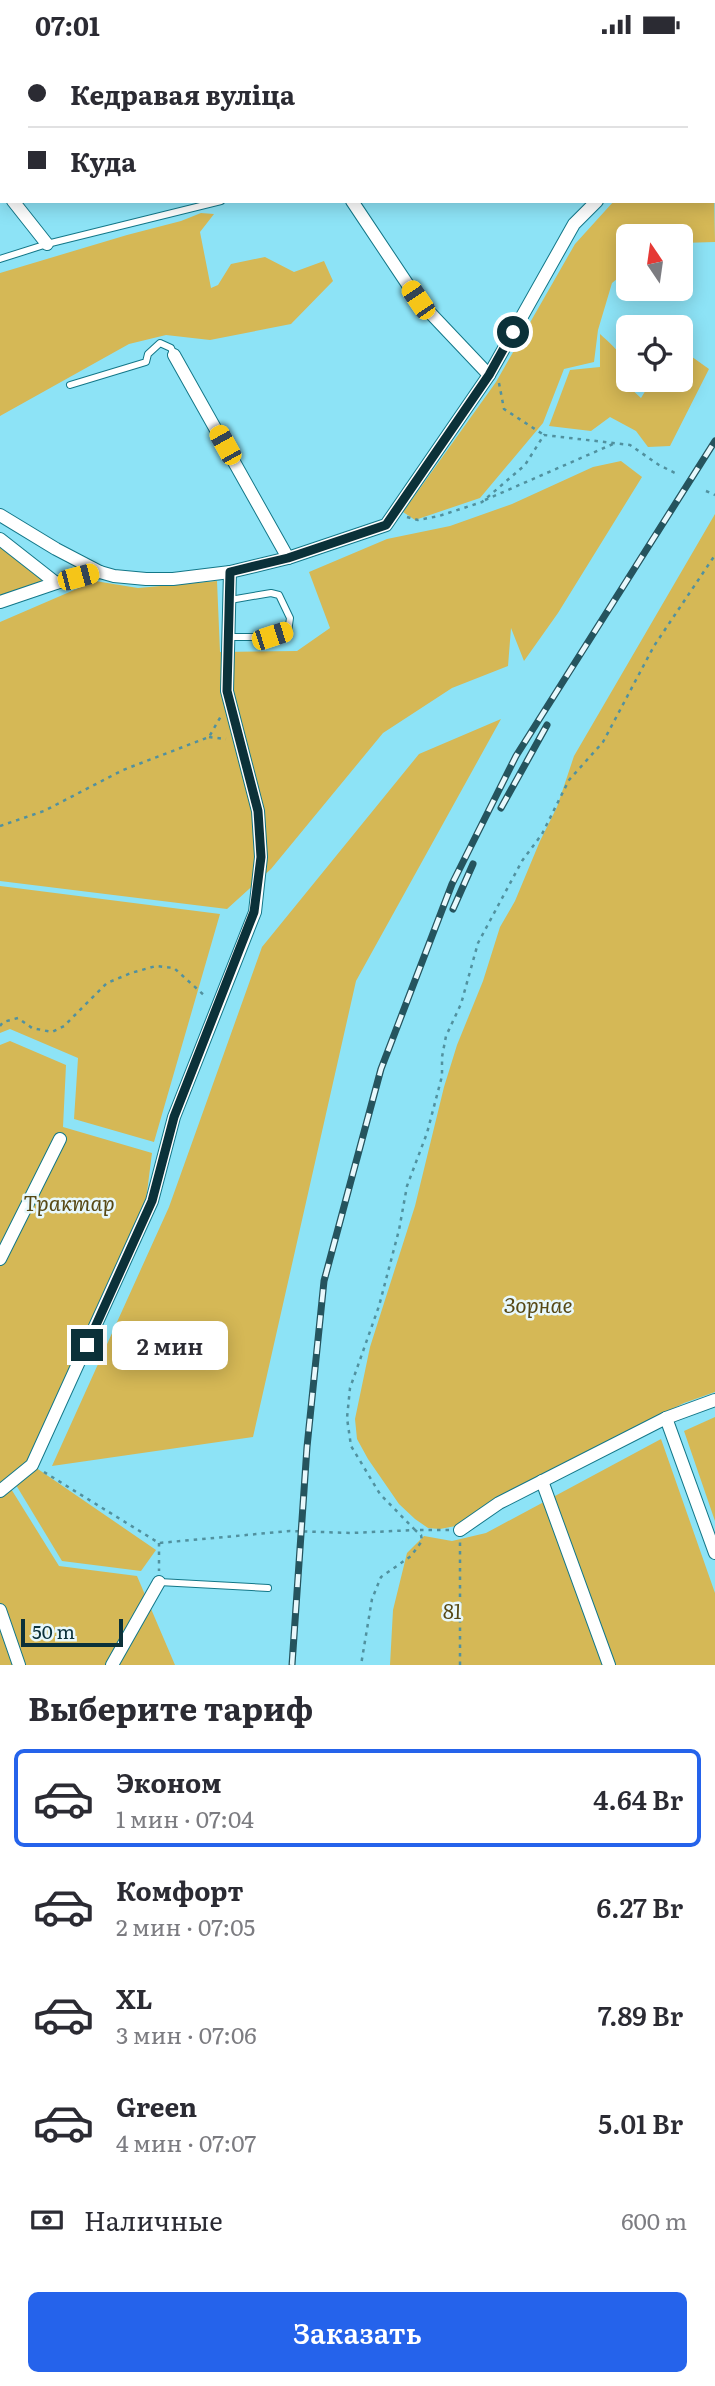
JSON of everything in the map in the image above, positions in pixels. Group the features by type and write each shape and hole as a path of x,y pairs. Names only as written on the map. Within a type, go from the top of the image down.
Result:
{"street":[{"path":"15,203 47,244"},
{"path":"353,203 418,300 489,375"},
{"path":"0,515 100,572 146,579 173,579 230,572 288,558 386,525 489,375 574,224 595,203"},
{"path":"174,355 288,558"},
{"path":"0,539 55,583"},
{"path":"0,603 55,583 100,572"},
{"path":"0,1492 32,1465 152,1201 174,1117 254,912 261,857 258,811 227,691 230,572"},
{"path":"0,1259 60,1139"},
{"path":"460,1529 499,1503 666,1418 715,1400"},
{"path":"666,1418 715,1553"},
{"path":"542,1481 608,1665"},
{"path":"113,1665 159,1582"},
{"path":"0,1611 19,1665"}],"lane":[{"path":"0,259 47,244 213,203"},
{"path":"70,385 146,362 148,354 159,343 171,348 174,355"},
{"path":"229,637 272,636 288,632 290,618 279,595 271,593 230,600"},
{"path":"159,1582 268,1588"}],"path":[{"path":"489,375 499,382 504,409 544,435 630,445 675,473"},
{"path":"482,502 525,465 544,435"},
{"path":"394,514 418,520 439,516 482,502 615,443"},
{"path":"706,491 715,495"},
{"path":"361,1665 372,1599 381,1577 411,1556 422,1541 421,1535 380,1494 351,1446 347,1418 350,1388 379,1306 399,1230 407,1186 430,1122 442,1076 446,1036 461,1004 478,943 522,861 542,834 569,780 603,742 654,646 715,555"},
{"path":"0,826 44,811 123,770 209,737 221,715"},
{"path":"0,1026 3,1022 18,1018 32,1028 52,1032 64,1026 107,983 156,966 174,968 208,999 218,1004"},
{"path":"32,1465 159,1543 290,1531 351,1533 460,1529 460,1665"},
{"path":"159,1543 159,1582"}],"green space":[{"path":"612,203 714,203 715,242 693,243 693,224 616,224 616,280 612,283 598,330 594,362 564,369 543,423 480,498 415,520 403,512 496,382 575,244"},
{"path":"201,213 214,214 200,232 211,288 218,285 231,264 265,257 294,272 324,261 333,281 291,324 210,340 166,335 129,344 0,416 0,273"},
{"path":"600,334 616,350 616,392 634,392 641,398 645,392 693,392 693,358 709,369 670,446 648,447 636,431 610,417 591,431 549,426 570,370 600,367"},
{"path":"621,461 642,477 558,613 524,661 511,628 508,666 452,688 383,733 271,869 227,909 0,881 0,622 95,581 138,588 217,581 220,652 297,651 330,628 309,572 387,539 450,526 512,504 593,467"},
{"name":"Зорнае","path":"715,514 715,1392 660,1415 461,1525 428,1528 399,1504 357,1439 355,1419 370,1347 415,1206 457,1045 483,981 500,927 515,901 557,807 574,756"},
{"path":"0,541 56,583 0,601"},
{"path":"501,719 356,981 253,1437 52,1466 169,1207 262,947 419,754"},
{"path":"0,886 220,914 154,1142 74,1119 78,1058 10,1029 0,1033"},
{"name":"Трактар","path":"10,1041 66,1065 63,1127 152,1153 146,1200 28,1461 8,1484 59,1566 137,1576 175,1665 0,1665 0,1045"},
{"path":"715,1417 715,1521 684,1431"},
{"name":"81","path":"661,1439 715,1593 715,1665 390,1665 393,1610 407,1553 424,1536 452,1541 486,1533"},
{"path":"32,1465 156,1550 141,1571 62,1561 13,1480"}],"railway":[{"path":"292,1665 307,1447 324,1281 381,1069 452,884 516,756 715,441"},
{"path":"501,808 547,725"},
{"path":"453,909 473,864"}],"route":[{"path":"87,1345 152,1201 174,1117 254,912 259,888 261,857 258,811 227,691 230,572 288,558 386,525 489,375 513,332"}]}
